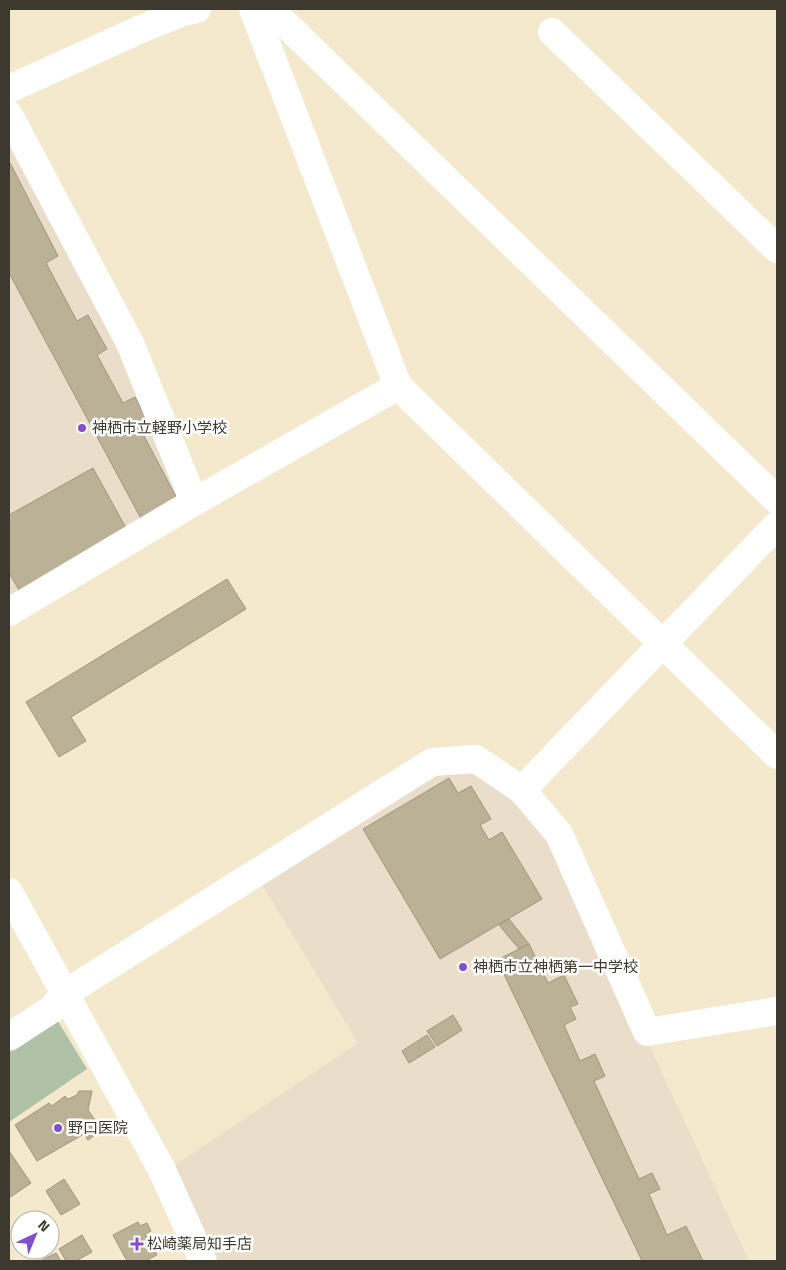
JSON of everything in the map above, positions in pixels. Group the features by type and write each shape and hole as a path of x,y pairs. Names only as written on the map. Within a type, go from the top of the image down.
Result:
{"street":[{"path":"9,89 137,19 197,9"},
{"path":"254,9 398,386 777,755"},
{"path":"270,9 777,500"},
{"path":"552,32 777,249"},
{"path":"9,115 130,344 194,502"},
{"path":"9,612 194,502 398,386"},
{"path":"522,790 777,525"},
{"path":"9,1037 52,1009 64,994 432,762 476,760 522,790 560,834 647,1032 777,1011"},
{"path":"9,892 161,1168 204,1261"}],"shaded area":[{"name":"神栖市立軽野小学校","path":"9,143 122,352 187,504 9,606"},
{"name":"神栖市立神栖第一中学校","path":"456,765 496,783 532,809 578,891 749,1261 218,1261 172,1167 358,1043 260,881"}],"green space":[{"path":"56,1018 87,1069 9,1122 9,1049"}],"building":[{"path":"9,161 58,256 46,263 77,321 88,315 107,349 97,355 123,403 135,397 152,429 143,434 181,506 145,526 9,273"},
{"path":"93,468 126,528 19,590 9,573 9,515"},
{"path":"227,579 246,609 71,717 86,741 59,757 26,702"},
{"path":"449,778 458,793 471,786 491,819 480,825 489,840 502,832 542,899 440,959 363,829"},
{"path":"509,919 529,944 519,949 499,925"},
{"path":"529,944 548,983 564,975 578,1004 570,1007 576,1019 564,1025 580,1061 595,1054 605,1076 594,1081 639,1179 652,1173 660,1189 649,1194 667,1235 686,1226 703,1261 642,1261 497,960"},
{"path":"453,1015 462,1030 437,1046 427,1031"},
{"path":"427,1035 435,1047 409,1063 402,1051"},
{"name":"野口医院","path":"79,1091 92,1091 88,1110 102,1130 88,1140 84,1134 37,1161 15,1125 49,1103 52,1106 65,1096 68,1099 77,1095"},
{"path":"9,1151 31,1183 9,1198"},
{"path":"64,1179 80,1204 61,1215 60,1210 58,1210 46,1191"},
{"path":"138,1222 140,1226 147,1223 151,1231 145,1234 157,1255 145,1261 127,1261 113,1235"},
{"path":"82,1235 92,1252 76,1261 66,1261 60,1248"},
{"path":"60,1259 61,1261 40,1261"}],"place":[{"name":"神栖市立軽野小学校","path":"82,428"},
{"name":"神栖市立神栖第一中学校","path":"463,967"},
{"name":"野口医院","path":"58,1128"},
{"name":"松崎薬局知手店","path":"137,1244"}]}
